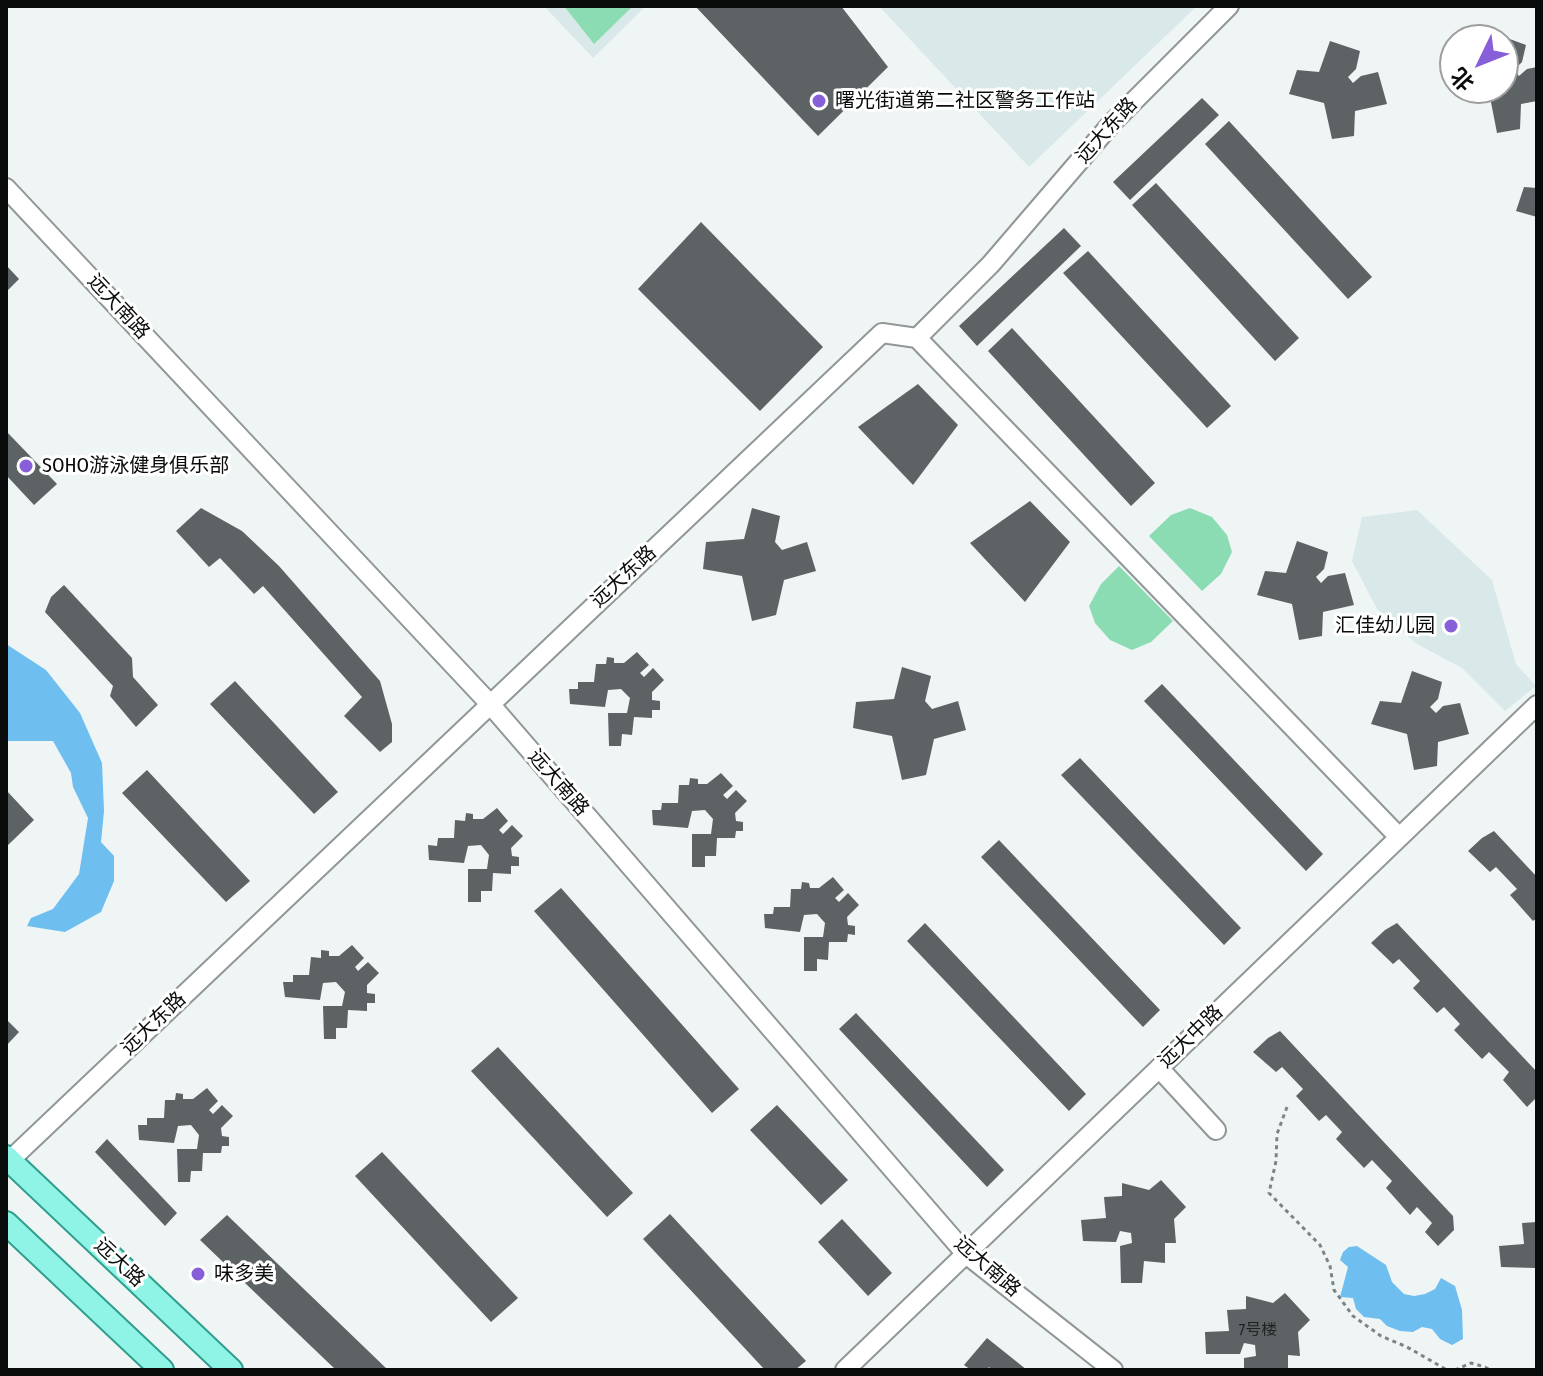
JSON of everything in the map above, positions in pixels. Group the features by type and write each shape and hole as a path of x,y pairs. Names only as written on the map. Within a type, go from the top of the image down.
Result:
{"main road":[{"name":"远大路","path":"7,1163 231,1370"},
{"path":"6,1223 162,1370"}],"street":[{"name":"远大东路","path":"7,1163 882,333 917,338 991,264 1112,123 1229,6"},
{"name":"远大南路","path":"6,188 490,704 966,1254 1113,1370"},
{"path":"917,338 1399,837"},
{"name":"远大中路","path":"845,1370 1537,705"},
{"path":"1159,1068 1216,1130"}],"path":[{"path":"1287,1107 1277,1134 1276,1161 1269,1193 1320,1245 1330,1266 1334,1290 1353,1316 1381,1336 1447,1370"},
{"path":"1455,1370 1471,1363 1490,1370"}],"shaded area":[{"path":"544,6 646,6 593,58"},
{"path":"879,6 1197,6 1029,167"},
{"name":"汇佳幼儿园","path":"1417,510 1492,580 1516,664 1536,686 1505,711 1462,668 1417,644 1377,609 1352,561 1362,517"}],"green space":[{"path":"564,6 633,6 594,44"},
{"path":"1190,508 1212,517 1227,535 1232,552 1221,574 1202,591 1149,536 1171,515"},
{"path":"1119,566 1173,621 1151,642 1132,650 1110,640 1095,623 1089,606 1101,584"}],"water":[{"path":"6,644 46,670 80,713 102,763 104,811 101,842 114,856 114,881 101,912 65,932 27,926 31,918 53,909 79,874 88,818 73,787 71,773 53,741 6,741"},
{"path":"1357,1246 1386,1265 1392,1282 1404,1294 1425,1294 1435,1289 1441,1278 1455,1286 1462,1310 1463,1339 1452,1345 1440,1339 1432,1329 1422,1327 1413,1332 1400,1331 1387,1326 1380,1319 1364,1317 1356,1309 1353,1298 1340,1297 1348,1267 1340,1260 1349,1247"}],"building":[{"name":"曙光街道第二社区警务工作站","path":"695,6 841,6 888,67 818,136"},
{"path":"1330,41 1360,51 1356,69 1348,77 1353,83 1361,76 1378,72 1387,104 1355,111 1354,136 1332,139 1324,103 1289,94 1297,70 1319,72"},
{"path":"1519,42 1526,45 1519,65"},
{"path":"1537,67 1537,101 1521,104 1520,129 1497,133 1491,104 1519,104 1519,76 1527,69"},
{"path":"1202,98 1219,115 1130,200 1113,182"},
{"path":"1229,121 1372,277 1348,299 1205,144"},
{"path":"1156,183 1299,338 1275,361 1132,205"},
{"path":"1524,187 1537,188 1537,217 1516,211"},
{"path":"701,222 823,347 760,411 638,289"},
{"path":"1064,228 1081,246 977,346 959,326"},
{"path":"1088,251 1231,406 1207,428 1063,273"},
{"path":"6,265 19,279 6,292"},
{"path":"1012,328 1155,483 1131,506 988,351"},
{"path":"918,384 958,425 913,485 858,427"},
{"path":"6,431 57,484 34,505 6,475"},
{"path":"1030,501 1070,542 1025,602 970,543"},
{"path":"201,508 242,531 279,566 380,681 392,724 392,742 380,752 344,716 362,697 263,586 254,594 220,558 209,567 176,531"},
{"path":"752,508 780,516 775,542 782,550 807,542 816,571 784,580 776,615 752,621 742,576 703,569 706,542 744,539"},
{"path":"1297,541 1328,552 1324,569 1316,577 1321,583 1328,576 1345,573 1354,605 1323,612 1322,636 1299,640 1292,604 1257,595 1265,571 1286,573"},
{"path":"64,585 132,658 133,677 158,705 136,727 110,696 113,686 45,612 51,597"},
{"path":"637,652 649,665 640,673 644,677 653,668 664,680 652,692 652,700 660,701 660,710 652,710 652,718 634,717 632,735 622,734 621,746 609,746 608,713 627,713 630,698 621,689 608,690 605,707 570,704 569,689 578,689 578,682 594,682 596,664 606,664 607,657 614,658 614,663 624,663"},
{"path":"902,667 931,676 925,701 932,709 958,701 966,730 934,739 926,775 902,780 892,736 853,728 856,702 894,699"},
{"path":"1412,671 1442,682 1438,699 1430,707 1436,713 1443,706 1460,703 1469,734 1438,742 1437,766 1414,770 1407,734 1371,724 1380,701 1401,703"},
{"path":"235,681 338,792 314,814 210,704"},
{"path":"1162,684 1323,854 1306,871 1144,701"},
{"path":"1080,758 1241,928 1224,945 1061,775"},
{"path":"147,770 250,881 226,902 122,793"},
{"path":"721,773 733,786 723,795 727,799 736,790 747,801 735,813 736,821 743,822 743,831 736,831 735,838 717,838 716,856 705,856 705,867 692,867 692,834 711,834 713,819 705,810 692,811 688,828 653,825 652,810 661,810 662,803 678,803 679,785 689,785 690,778 698,779 698,784 707,784"},
{"path":"6,790 34,820 6,847"},
{"path":"497,808 508,821 499,830 503,834 512,825 523,836 511,848 512,856 519,857 519,866 511,866 511,874 493,873 492,891 481,891 481,902 468,902 468,869 487,869 489,855 481,845 468,846 464,863 429,860 428,845 437,846 438,838 454,838 455,820 465,821 466,813 473,814 473,819 483,819"},
{"path":"1494,831 1537,877 1537,918 1533,921 1510,895 1517,889 1496,867 1490,872 1468,851"},
{"path":"999,840 1160,1010 1143,1027 981,857"},
{"path":"833,877 844,890 835,898 839,902 848,893 859,905 847,917 848,925 855,926 855,935 848,934 847,942 829,942 828,960 817,959 817,971 804,971 804,937 823,937 825,923 817,914 804,915 800,932 765,928 764,914 773,914 774,907 790,907 791,889 801,889 802,882 809,883 810,888 819,888"},
{"path":"561,888 739,1089 712,1113 534,911"},
{"path":"925,923 1086,1094 1069,1111 907,941"},
{"path":"1397,923 1537,1072 1537,1101 1535,1099 1527,1107 1503,1080 1509,1072 1489,1052 1482,1059 1454,1030 1460,1024 1444,1007 1437,1013 1413,988 1420,981 1399,959 1393,964 1371,943"},
{"path":"352,945 364,958 355,967 358,971 368,962 379,973 367,985 367,993 375,994 375,1003 367,1003 367,1011 348,1010 347,1028 336,1028 336,1039 324,1039 323,1006 342,1006 345,992 336,982 323,983 320,1000 285,997 283,982 293,982 293,975 309,975 311,957 321,958 321,950 329,951 329,956 339,956"},
{"path":"856,1013 1004,1170 987,1187 839,1029"},
{"path":"6,1019 19,1032 6,1046"},
{"path":"1280,1031 1453,1216 1454,1230 1438,1246 1425,1232 1432,1223 1417,1207 1410,1215 1386,1188 1392,1181 1372,1160 1364,1168 1336,1139 1342,1132 1326,1115 1319,1121 1296,1096 1303,1089 1282,1067 1276,1072 1253,1052"},
{"path":"498,1047 633,1193 607,1217 471,1071"},
{"path":"207,1088 218,1101 209,1110 213,1114 222,1105 233,1116 221,1128 222,1136 229,1137 229,1146 222,1146 221,1153 203,1153 202,1171 191,1171 190,1182 178,1182 177,1149 197,1149 199,1135 191,1125 178,1126 174,1143 139,1140 138,1125 147,1125 147,1118 164,1118 165,1100 175,1100 176,1093 183,1094 183,1099 193,1099"},
{"path":"777,1105 848,1180 821,1205 750,1130"},
{"path":"107,1139 177,1213 165,1226 95,1152"},
{"path":"382,1152 518,1298 491,1322 355,1176"},
{"path":"1161,1180 1186,1207 1174,1219 1176,1243 1165,1243 1165,1263 1144,1261 1142,1283 1121,1283 1120,1246 1132,1243 1131,1233 1120,1231 1116,1242 1083,1241 1081,1220 1106,1218 1104,1197 1122,1196 1122,1183 1149,1190"},
{"path":"670,1214 806,1361 795,1370 765,1370 643,1239"},
{"path":"227,1215 388,1370 336,1370 200,1240"},
{"path":"842,1219 892,1273 868,1296 818,1242"},
{"path":"1537,1222 1535,1268 1501,1267 1499,1246 1524,1244 1522,1223"},
{"path":"1285,1293 1310,1320 1298,1332 1300,1356 1288,1355 1288,1370 1244,1370 1244,1358 1256,1356 1255,1345 1244,1343 1240,1354 1206,1354 1205,1332 1229,1331 1227,1310 1246,1309 1246,1296 1273,1303"},
{"path":"987,1338 1027,1370 992,1370 989,1367 987,1370 971,1370 964,1365"}],"place":[{"name":"曙光街道第二社区警务工作站","path":"819,101"},
{"name":"SOHO游泳健身俱乐部","path":"26,466"},
{"name":"汇佳幼儿园","path":"1451,626"},
{"name":"味多美","path":"198,1274"}]}
